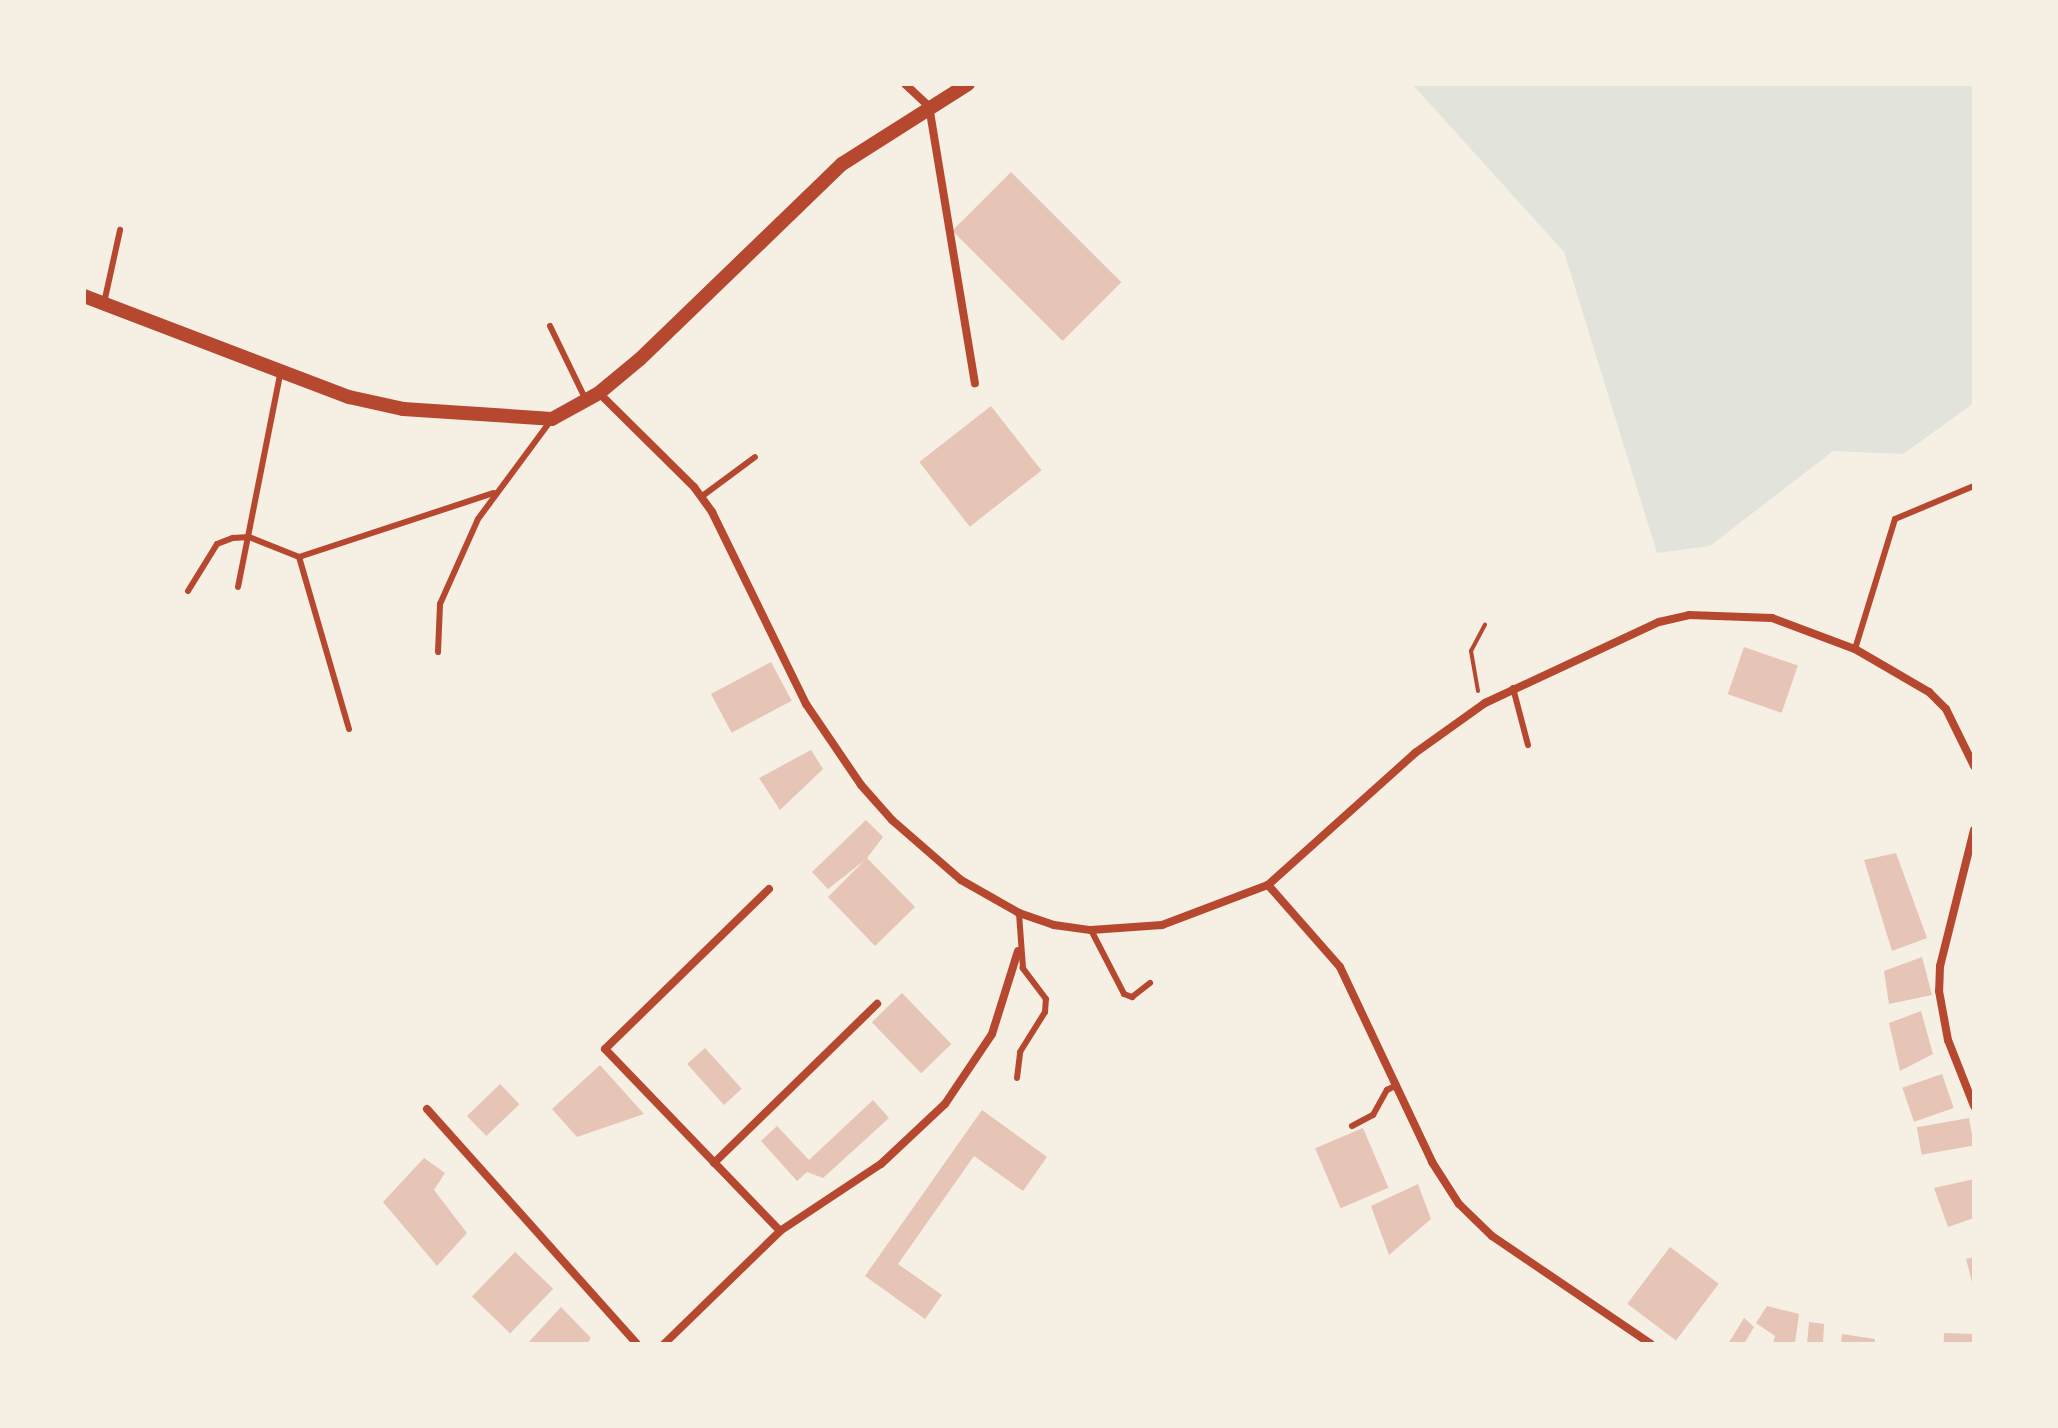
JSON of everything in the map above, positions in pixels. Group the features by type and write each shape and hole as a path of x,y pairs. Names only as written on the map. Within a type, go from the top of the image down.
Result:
{"street":[{"path":"905,84 929,106 975,383"},
{"path":"84,296 280,374 403,409 552,419 592,397 820,183 929,106 968,84"},
{"path":"592,397 701,497 806,704 861,785 927,853 971,887 1019,913 1091,930 1162,925 1268,885 1415,753 1485,703 1659,622 1689,615 1772,618 1855,649 1929,692 1946,709 1974,766"},
{"path":"1974,830 1940,966 1939,991 1948,1040 1974,1106"},
{"path":"1268,885 1340,967 1445,1185 1472,1219 1651,1344"},
{"path":"769,889 605,1049 780,1231"},
{"path":"667,1343 780,1231 881,1164 945,1104 992,1034 1018,951"},
{"path":"714,1163 877,1004"},
{"path":"427,1109 637,1344"}],"lane":[{"path":"104,303 120,230"},
{"path":"550,326 592,397"},
{"path":"238,587 280,374"},
{"path":"438,652 440,604 494,493 552,419"},
{"path":"701,497 755,457"},
{"path":"1855,649 1895,519 1974,486"},
{"path":"188,591 217,544 249,537 299,557 494,493"},
{"path":"299,557 349,729"},
{"path":"1513,688 1528,745"},
{"path":"1017,1078 1020,1052 1045,1012 1046,999 1023,968 1018,951 1019,913"},
{"path":"1091,930 1124,994 1132,997 1150,983"},
{"path":"1352,1126 1373,1115 1387,1090 1397,1085"}],"path":[{"path":"1485,625 1470,661 1485,703"}],"shaded area":[{"path":"1412,84 1974,84 1974,403 1903,454 1833,451 1710,546 1657,553 1564,252"}],"building":[{"path":"1011,172 1121,282 1063,341 952,231"},
{"path":"991,406 1041,471 970,527 919,462"},
{"path":"1744,647 1798,666 1782,713 1728,694"},
{"path":"771,662 792,701 732,733 711,694"},
{"path":"811,750 823,769 780,810 759,778"},
{"path":"866,820 883,837 867,858 915,907 875,946 828,897 865,860 828,889 812,872"},
{"path":"1896,853 1927,938 1892,951 1864,860"},
{"path":"1922,957 1932,995 1889,1004 1884,971"},
{"path":"902,993 951,1044 921,1073 872,1022"},
{"path":"1921,1011 1933,1054 1900,1071 1889,1023"},
{"path":"705,1048 742,1089 724,1105 687,1064"},
{"path":"600,1065 644,1114 577,1137 552,1109"},
{"path":"1942,1074 1954,1108 1914,1122 1902,1088"},
{"path":"500,1084 519,1104 486,1136 467,1116"},
{"path":"873,1100 889,1118 823,1178 807,1172 797,1181 761,1141 777,1126 809,1160"},
{"path":"982,1110 1047,1157 1023,1191 974,1156 898,1264 942,1295 925,1319 865,1276"},
{"path":"1969,1118 1974,1146 1922,1155 1917,1127"},
{"path":"1363,1128 1388,1188 1341,1208 1315,1148"},
{"path":"424,1158 445,1173 434,1190 467,1233 437,1266 383,1202"},
{"path":"1974,1179 1974,1218 1948,1227 1934,1188"},
{"path":"1418,1184 1431,1219 1389,1255 1371,1206"},
{"path":"1670,1247 1719,1284 1676,1340 1627,1304"},
{"path":"515,1252 553,1289 510,1333 472,1297"},
{"path":"1974,1257 1974,1286 1973,1286 1966,1259"},
{"path":"1767,1306 1799,1314 1795,1344 1773,1344 1775,1336 1756,1323"},
{"path":"561,1307 591,1338 587,1344 527,1344"},
{"path":"1744,1318 1754,1327 1744,1344 1728,1344"},
{"path":"1809,1322 1824,1324 1823,1344 1807,1344"},
{"path":"1944,1333 1974,1334 1974,1344 1944,1344"},
{"path":"1842,1334 1875,1339 1875,1344 1841,1344"}]}
